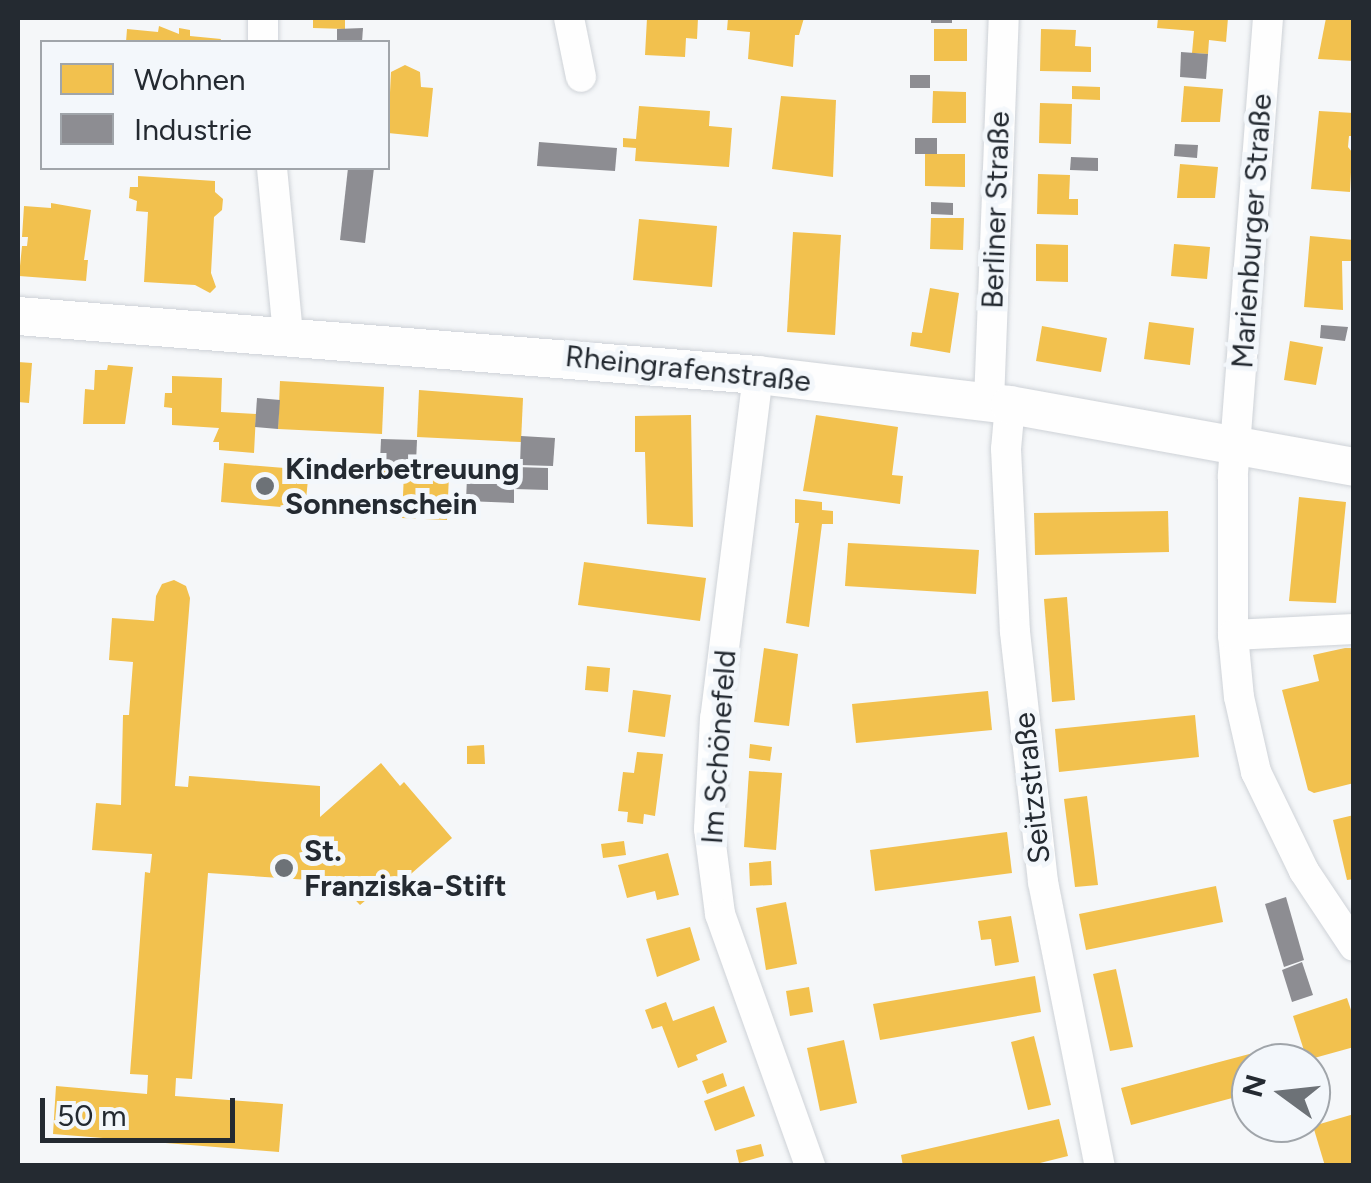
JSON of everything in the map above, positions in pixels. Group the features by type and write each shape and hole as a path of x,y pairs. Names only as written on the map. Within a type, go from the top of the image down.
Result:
{"street":[{"path":"569,18 580,77"},
{"name":"Berliner Straße","path":"1000,404 1004,18"},
{"name":"Marienburger Straße","path":"1268,18 1236,445 1233,635 1240,697 1256,772 1304,871 1354,946"},
{"path":"272,170 288,335"},
{"name":"Rheingrafenstraße","path":"18,316 758,375 1000,404 1354,467"},
{"name":"Im Schönefeld","path":"758,375 716,718 709,829 720,914 810,1166"},
{"name":"Seitzstraße","path":"1000,404 1006,449 1015,632 1043,882 1100,1166"},
{"path":"1233,635 1354,629"}],"building: Wohnen":[{"path":"313,18 345,18 345,29 313,28"},
{"path":"647,18 698,18 697,39 686,38 685,57 645,55"},
{"path":"728,18 804,18 799,35 795,35 793,67 748,59 750,32 727,30"},
{"path":"1158,18 1228,18 1226,42 1209,40 1208,54 1192,53 1194,31 1157,28"},
{"path":"1326,18 1354,18 1354,61 1318,59"},
{"path":"159,26 179,34 179,28 190,30 190,36 221,39 126,40 127,29 158,32"},
{"path":"934,29 967,29 967,61 934,61"},
{"path":"1041,29 1076,30 1075,46 1091,47 1091,72 1040,71"},
{"path":"405,65 420,72 421,87 433,88 428,137 390,133 391,72"},
{"path":"1072,86 1100,87 1100,100 1072,99"},
{"path":"1184,86 1223,89 1220,122 1181,122"},
{"path":"933,91 966,92 966,123 932,123"},
{"path":"781,96 836,100 833,177 772,169"},
{"path":"1040,103 1072,104 1071,144 1039,143"},
{"path":"639,106 710,111 709,126 732,128 729,167 635,161 636,148 623,147 623,138 636,139"},
{"path":"1319,111 1354,113 1354,136 1349,136 1348,147 1352,152 1350,192 1311,189"},
{"path":"925,154 965,154 965,187 925,186"},
{"path":"1180,164 1218,167 1215,198 1177,198"},
{"path":"1038,174 1070,175 1069,199 1078,199 1078,215 1037,214"},
{"path":"138,176 215,181 215,192 223,199 222,210 214,217 211,273 216,287 210,293 195,285 144,282 148,212 136,211 137,201 129,198 130,187 138,187"},
{"path":"51,203 91,210 84,260 88,260 86,281 19,276 22,246 27,246 28,237 22,237 24,206 51,208"},
{"path":"931,218 964,218 963,250 930,249"},
{"path":"639,219 717,226 712,287 633,280"},
{"path":"793,232 841,235 835,335 787,332"},
{"path":"1310,236 1354,240 1354,261 1342,261 1343,310 1304,307"},
{"path":"1036,244 1068,245 1068,282 1036,281"},
{"path":"1174,244 1210,247 1207,279 1171,276"},
{"path":"930,288 959,293 950,353 910,346 912,332 922,333"},
{"path":"1149,322 1194,328 1190,365 1144,359"},
{"path":"1042,326 1107,338 1101,372 1036,361"},
{"path":"1290,341 1323,347 1316,385 1284,380"},
{"path":"18,362 32,363 29,403 18,402"},
{"path":"108,365 133,367 125,424 83,424 85,389 94,390 95,370 107,370"},
{"path":"172,376 222,378 221,412 256,414 254,453 219,450 219,442 213,442 219,428 172,425 172,408 164,407 165,393 172,393"},
{"path":"280,381 384,387 382,434 278,429"},
{"path":"419,390 523,398 521,442 417,437"},
{"path":"691,415 693,527 647,524 645,452 635,452 635,416"},
{"path":"816,415 898,427 892,475 903,476 900,504 803,491"},
{"name":"Kinderbetreuung Sonnenschein","path":"224,463 309,470 305,509 221,502"},
{"path":"350,464 386,465 385,473 350,473"},
{"path":"404,473 449,475 447,520 402,518"},
{"path":"1299,497 1346,502 1336,603 1289,601"},
{"path":"795,499 822,502 822,510 833,511 833,524 822,524 809,627 786,623 799,523 795,523"},
{"path":"1168,511 1169,552 1035,555 1034,513"},
{"path":"848,543 979,550 976,594 845,586"},
{"path":"584,562 706,578 700,621 578,605"},
{"name":"St. Franziska-Stift","path":"174,580 186,586 190,598 175,786 188,787 189,776 320,786 320,817 381,763 400,786 404,782 452,838 396,887 390,880 360,905 338,882 208,873 192,1079 176,1078 175,1096 283,1104 279,1152 53,1134 56,1086 147,1094 148,1075 130,1074 145,872 150,873 152,854 92,850 96,803 121,805 123,715 129,715 133,662 109,660 112,618 154,621 156,596 162,584"},
{"path":"1067,597 1075,700 1052,702 1044,599"},
{"path":"764,648 798,654 789,726 754,722"},
{"path":"1354,648 1354,783 1314,793 1308,790 1282,690 1319,681 1313,655"},
{"path":"587,666 610,668 608,692 585,690"},
{"path":"633,690 671,695 665,737 628,732"},
{"path":"988,691 992,730 856,743 852,704"},
{"path":"1195,715 1199,757 1059,772 1055,729"},
{"path":"750,744 772,747 770,761 749,758"},
{"path":"484,745 485,764 467,764 467,746"},
{"path":"637,752 663,754 655,816 644,814 643,824 627,822 628,812 618,811 623,772 634,773"},
{"path":"749,771 782,773 776,850 744,847"},
{"path":"1087,796 1098,885 1075,887 1064,799"},
{"path":"1354,815 1354,879 1347,880 1333,820"},
{"path":"1007,832 1012,873 875,891 870,850"},
{"path":"624,841 626,855 603,858 601,844"},
{"path":"668,853 679,895 657,900 655,891 627,898 618,865"},
{"path":"771,861 772,885 750,886 749,863"},
{"path":"1216,886 1223,922 1086,950 1079,914"},
{"path":"786,902 797,964 766,970 756,908"},
{"path":"1011,916 1019,962 995,966 991,939 981,940 978,921"},
{"path":"690,927 700,960 657,977 646,939"},
{"path":"1116,969 1133,1047 1110,1051 1093,974"},
{"path":"1035,976 1041,1012 880,1040 873,1004"},
{"path":"809,987 813,1012 790,1016 786,991"},
{"path":"1347,998 1354,1019 1354,1047 1331,1053 1331,1043 1302,1043 1293,1016"},
{"path":"666,1002 673,1021 714,1006 727,1042 696,1055 698,1060 678,1068 662,1026 652,1029 645,1010"},
{"path":"1034,1036 1051,1105 1028,1110 1011,1042"},
{"path":"844,1040 857,1103 820,1111 807,1048"},
{"path":"1231,1059 1231,1098 1131,1125 1121,1088"},
{"path":"723,1073 727,1086 707,1094 702,1081"},
{"path":"744,1086 755,1116 715,1131 704,1101"},
{"path":"1354,1114 1354,1166 1325,1166 1318,1143 1331,1143 1331,1121"},
{"path":"1059,1119 1068,1156 1028,1166 903,1166 901,1155"},
{"path":"761,1144 764,1156 739,1163 736,1150"}],"building: Industrie":[{"path":"931,18 952,18 952,23 931,23"},
{"path":"363,28 362,40 337,40 337,29"},
{"path":"1181,52 1208,54 1206,79 1180,77"},
{"path":"910,75 930,75 930,88 910,88"},
{"path":"915,138 937,138 937,154 915,154"},
{"path":"539,142 617,148 615,171 537,166"},
{"path":"1175,144 1198,145 1197,158 1174,156"},
{"path":"1071,157 1098,158 1098,171 1070,170"},
{"path":"348,170 374,170 365,243 340,240"},
{"path":"931,202 953,203 953,215 931,214"},
{"path":"1321,325 1348,327 1345,341 1320,338"},
{"path":"257,398 280,400 278,429 255,427"},
{"path":"521,436 555,438 553,466 520,465"},
{"path":"381,439 417,440 416,463 380,462"},
{"path":"515,467 548,468 548,490 514,489 514,503 466,501 467,477 514,479"},
{"path":"1286,897 1304,960 1284,967 1265,904"},
{"path":"1302,962 1313,995 1292,1002 1282,970"}],"place":[{"name":"Kinderbetreuung Sonnenschein","path":"265,486"},
{"name":"St. Franziska-Stift","path":"284,868"}]}
